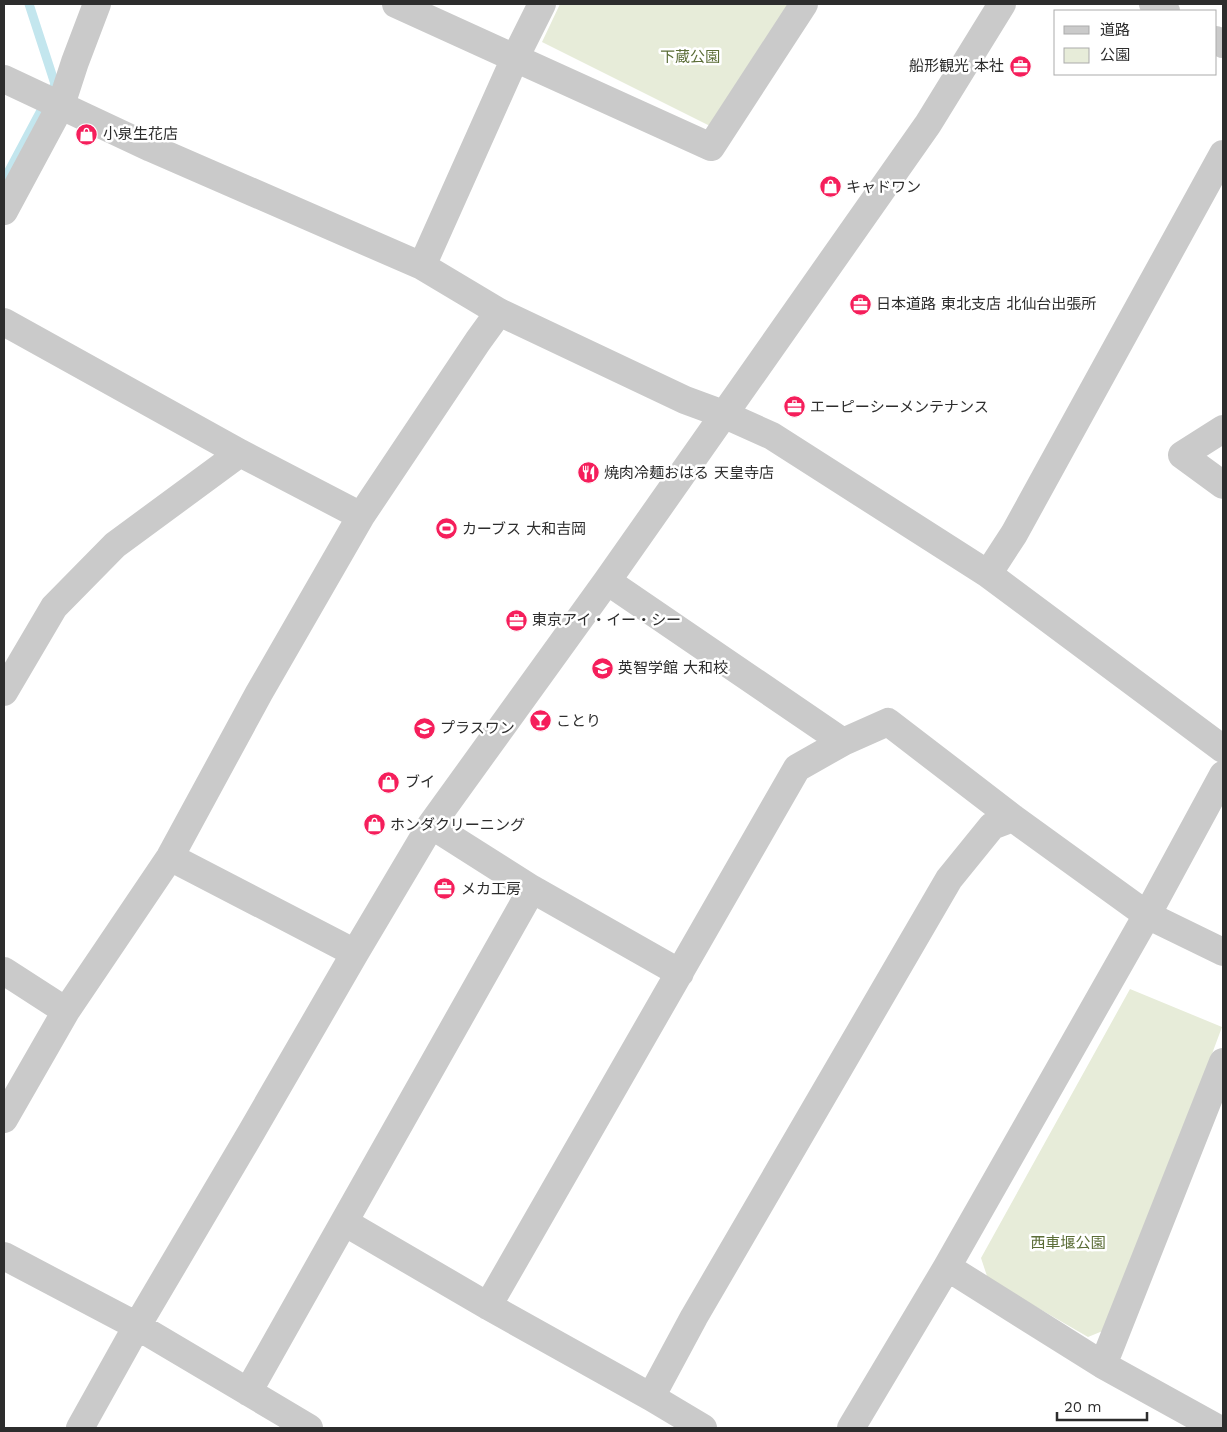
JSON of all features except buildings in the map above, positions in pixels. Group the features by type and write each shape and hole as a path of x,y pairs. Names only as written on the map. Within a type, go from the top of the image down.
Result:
{"street":[{"path":"4,211 60,105 97,4"},
{"path":"396,4 711,146 804,4"},
{"path":"422,266 514,58 542,4"},
{"path":"80,1428 137,1326 354,953 431,825 607,581 928,124 1002,4"},
{"path":"1153,4 1164,10"},
{"path":"4,79 151,148 422,266 499,312 684,400 723,414 772,436 988,574 1223,749"},
{"path":"988,574 1019,525 1223,154"},
{"path":"4,1119 66,1011 170,857 259,693 362,516 499,312"},
{"path":"4,322 240,453 362,516"},
{"path":"1223,429 1182,455 1223,485"},
{"path":"4,692 54,607 115,545 240,453"},
{"path":"607,581 843,742"},
{"path":"488,1306 797,768 843,742 888,722 1012,818 1147,915 1223,952"},
{"path":"851,1428 948,1266 1147,915 1223,775"},
{"path":"651,1397 694,1317 949,879 992,826 1012,818"},
{"path":"431,825 532,888 680,973"},
{"path":"170,857 354,953"},
{"path":"248,1392 532,888"},
{"path":"4,971 66,1011"},
{"path":"1103,1366 1223,1062"},
{"path":"344,1222 703,1428"},
{"path":"4,1256 137,1326 309,1428"},
{"path":"948,1266 1103,1366 1217,1428"}],"green space":[{"name":"下蔵公園","path":"560,4 791,4 710,126 542,42"},
{"name":"西車堰公園","path":"1130,989 1222,1027 1110,1328 1088,1337 988,1279 981,1258"}],"waterway":[{"path":"4,180 55,84 29,4"}],"place":[{"name":"船形観光 本社","path":"1020,66"},
{"name":"小泉生花店","path":"87,134"},
{"name":"キャドワン","path":"830,187"},
{"name":"日本道路 東北支店 北仙台出張所","path":"860,304"},
{"name":"エーピーシーメンテナンス","path":"794,407"},
{"name":"焼肉冷麺おはる 天皇寺店","path":"588,473"},
{"name":"カーブス 大和吉岡","path":"446,529"},
{"name":"東京アイ・イー・シー","path":"516,620"},
{"name":"英智学館 大和校","path":"602,668"},
{"name":"ことり","path":"540,721"},
{"name":"プラスワン","path":"424,728"},
{"name":"ブイ","path":"389,782"},
{"name":"ホンダクリーニング","path":"374,825"},
{"name":"メカ工房","path":"445,889"}]}
